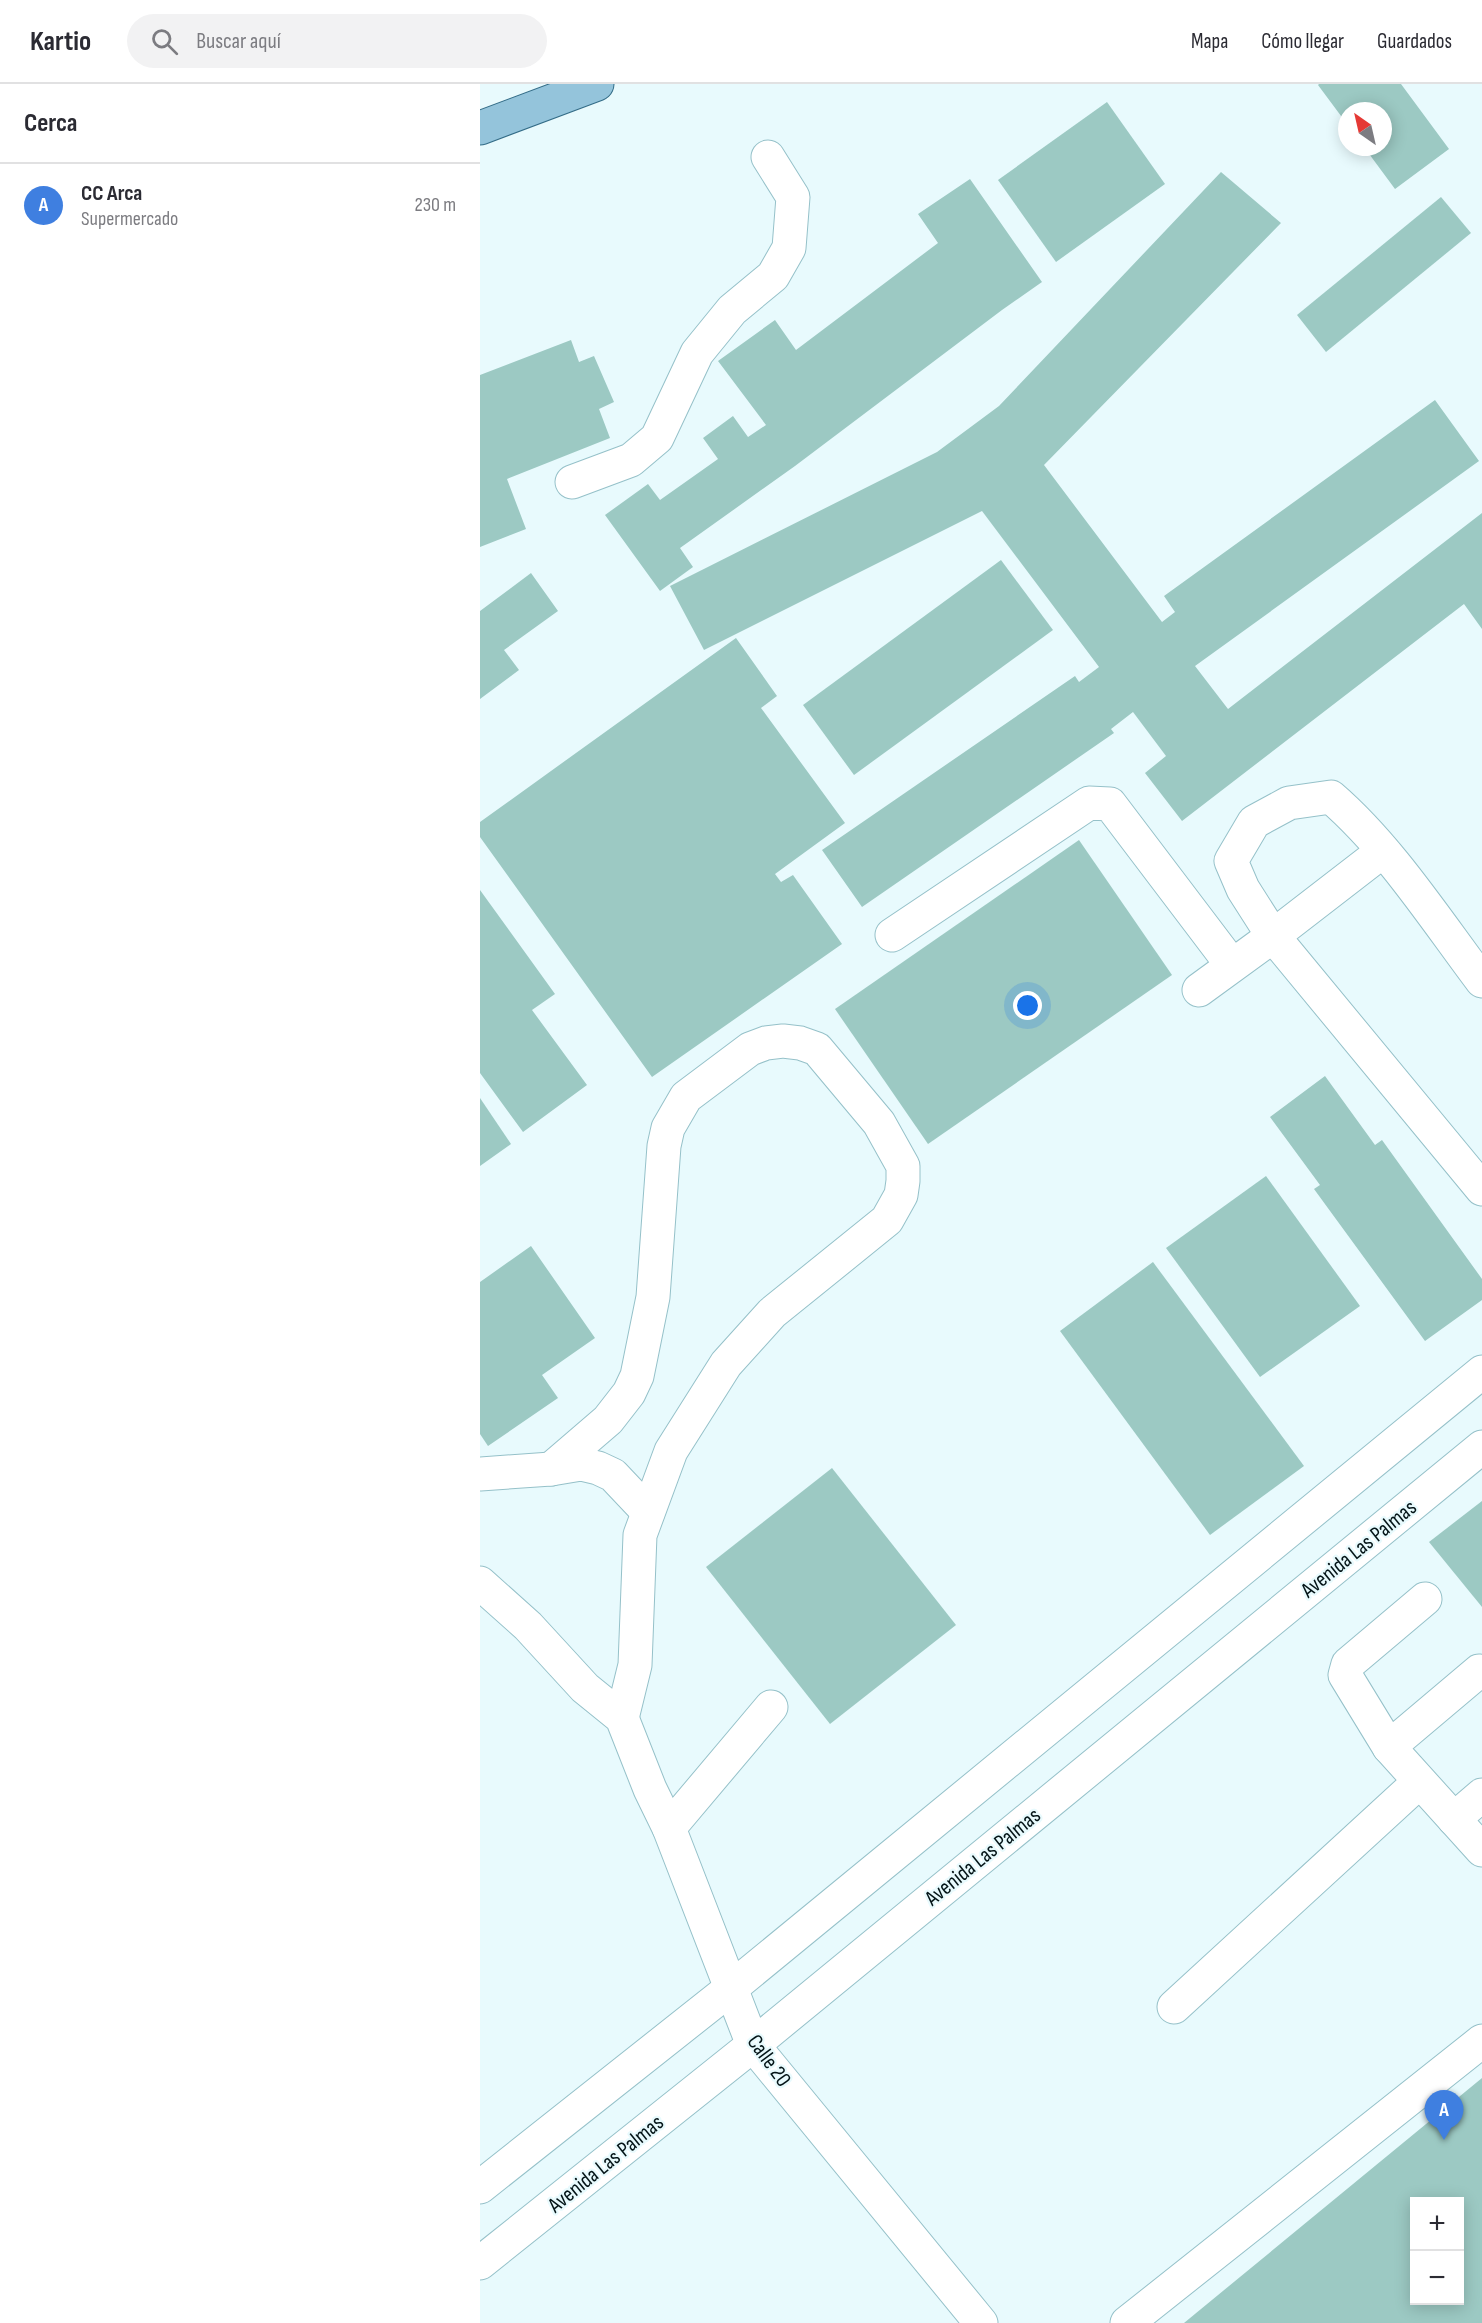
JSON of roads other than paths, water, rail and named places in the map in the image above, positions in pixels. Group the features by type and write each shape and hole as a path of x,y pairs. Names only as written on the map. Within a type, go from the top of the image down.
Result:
{"main road":[{"path":"480,128 597,84"}],"street":[{"path":"572,482 631,460 657,438 697,353 732,310 773,276 789,248 793,197 768,157"},
{"path":"1482,981 1383,851 1348,811 1331,797 1289,802 1254,822 1231,861 1243,889 1273,936 1482,1189"},
{"path":"892,935 1089,803 1110,804 1232,965"},
{"path":"1199,990 1383,851"},
{"path":"480,1583 528,1626 585,1688 622,1718 635,1665 640,1535 671,1451 726,1364 772,1313 887,1220 901,1195 903,1166 884,1132 816,1049 800,1043 783,1041 766,1043 750,1049 686,1097 675,1112 664,1146 653,1297 637,1376 629,1393 608,1420 551,1469"},
{"path":"480,2187 730,1989 1482,1372"},
{"name":"Avenida Las Palmas","path":"480,2263 753,2045 1482,1446"},
{"path":"480,1474 551,1469 581,1464 613,1475 648,1512"},
{"path":"1425,1599 1348,1664 1345,1675 1389,1747 1482,1850"},
{"path":"1389,1747 1479,1671"},
{"path":"669,1828 771,1707"},
{"name":"Calle 20","path":"622,1718 650,1789 669,1828 753,2045 981,2323"},
{"path":"1174,2007 1419,1782"},
{"path":"1454,1819 1482,1795"},
{"path":"1127,2323 1482,2041"}],"place":[{"name":"CC Arca","path":"1444,2140"}]}
